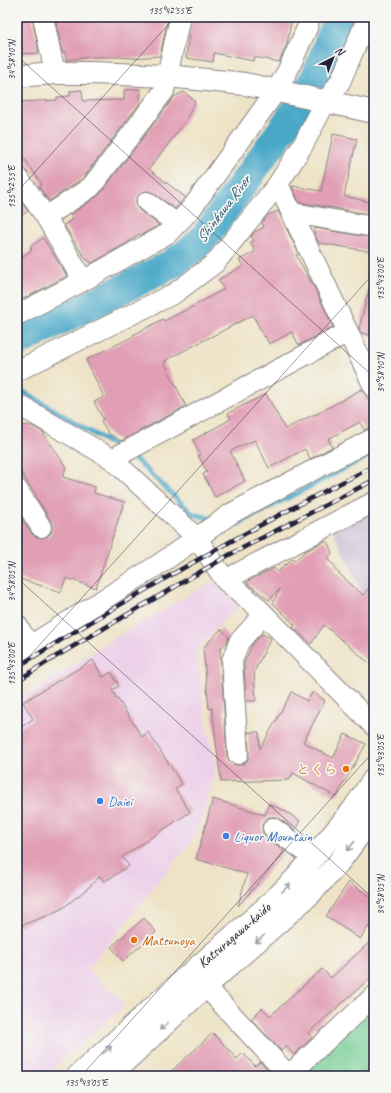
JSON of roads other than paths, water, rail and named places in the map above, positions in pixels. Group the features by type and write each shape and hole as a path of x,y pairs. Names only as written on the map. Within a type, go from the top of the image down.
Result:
{"street":[{"path":"43,17 55,73"},
{"path":"46,217 91,187 164,91 180,17"},
{"path":"17,315 83,281 168,232 191,209 283,92 288,70 307,28 310,17"},
{"path":"17,371 175,293 215,263 278,184 303,145 321,100 340,82 366,24 366,17"},
{"path":"17,76 55,73 168,76 245,84 374,112"},
{"path":"17,176 46,217 83,281"},
{"path":"278,184 374,387"},
{"path":"147,202 176,224"},
{"path":"293,213 374,227"},
{"path":"120,454 348,332"},
{"path":"21,411 120,454 196,538 225,580 264,614 374,726"},
{"path":"17,625 24,650 161,564 221,521 374,438"},
{"path":"17,489 41,526"},
{"path":"225,580 374,502"},
{"path":"238,754 232,661 239,642 264,614"},
{"name":"Katsuragawa-kaido","path":"109,1076 314,858 353,810 374,779"},
{"name":"Katsuragawa-kaido","path":"78,1076 199,979 310,894 336,866 374,815"},
{"path":"273,828 314,858"},
{"path":"199,979 288,1076 374,996"}],"waterway":[{"name":"Shinkawa River","path":"17,342 168,266 194,248 207,234 289,120 316,76 339,17"},
{"path":"17,388 121,450"},
{"path":"229,522 238,524 374,453"},
{"path":"129,455 193,514 213,519"}],"railway":[{"path":"17,667 193,562 328,489 374,466"},
{"path":"17,681 55,657 229,555 374,480"}],"place":[{"name":"とくら","path":"346,769"},
{"name":"Daiei","path":"100,801"},
{"name":"Liquor Mountain","path":"226,836"},
{"name":"Matsunoya","path":"134,940"}]}
